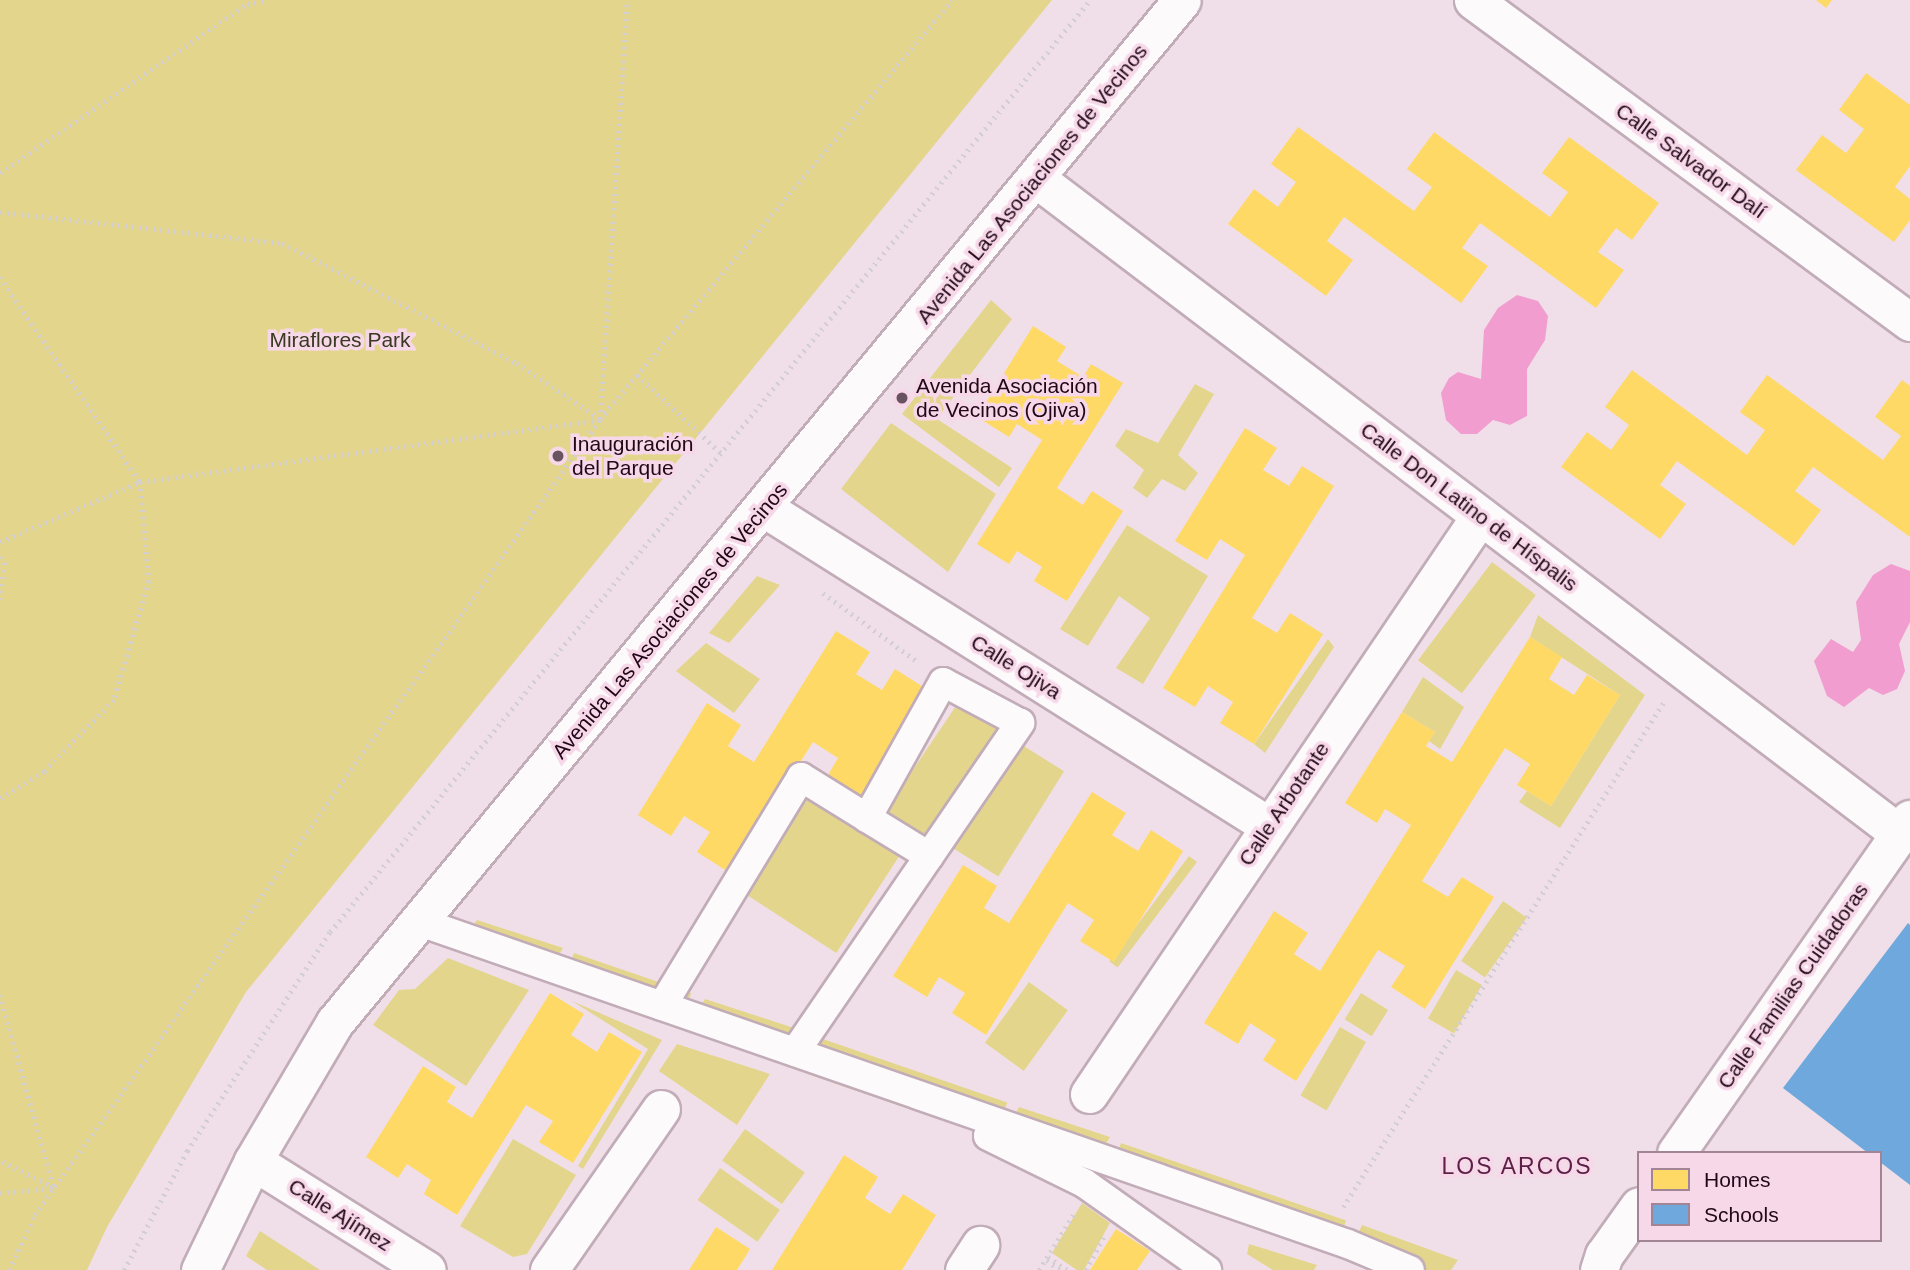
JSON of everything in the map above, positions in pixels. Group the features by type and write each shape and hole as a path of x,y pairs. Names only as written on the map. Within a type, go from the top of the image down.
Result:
{"street":[{"name":"Avenida Las Asociaciones de Vecinos","path":"200,1270 253,1161 335,1022 1038,180 1182,0"},
{"name":"Calle Salvador Dalí","path":"1473,0 1910,322"},
{"name":"Calle Don Latino de Híspalis","path":"1038,180 1685,670 1905,827"},
{"name":"Calle Ojiva","path":"764,508 1269,826"},
{"name":"Calle Arbotante","path":"1089,1094 1480,516"},
{"path":"795,1052 1020,723 943,682 867,818"},
{"path":"662,1006 801,777 929,856"},
{"name":"Calle Familias Cuidadoras","path":"1676,1151 1905,827"},
{"path":"420,922 1325,1236 1410,1270"},
{"path":"549,1270 661,1110"},
{"path":"997,1122 988,1136 1084,1184 1207,1270"},
{"name":"Calle Ajímez","path":"253,1161 427,1270"},
{"path":"1600,1270 1604,1255 1637,1209"}],"path":[{"path":"0,173 247,4 268,0"},
{"path":"600,419 627,0"},
{"path":"9,1270 35,1215 600,419 952,0"},
{"path":"124,1270 187,1151 330,932 1090,0"},
{"path":"0,212 282,243 517,363 600,419"},
{"path":"0,277 140,482 149,581 114,700 44,772 0,799"},
{"path":"637,375 721,453"},
{"path":"0,542 140,482 600,419"},
{"path":"0,557 5,563 0,600"},
{"path":"819,590 953,688"},
{"path":"1325,1236 1685,670"},
{"path":"0,995 54,1188"},
{"path":"0,1161 54,1188"},
{"path":"0,1193 54,1188"},
{"path":"1086,1270 1112,1222"},
{"path":"1039,1270 1048,1257 1066,1270"},
{"path":"1047,1261 1060,1270"}],"green space":[{"name":"Miraflores Park","path":"0,0 1052,0 246,992 107,1227 87,1270 0,1270"},
{"path":"991,300 1012,319 937,419 1012,468 999,487 902,414"},
{"path":"1195,384 1214,394 1178,455 1198,473 1185,491 1162,479 1147,498 1133,488 1144,470 1115,446 1126,429 1158,443"},
{"path":"891,423 996,494 948,572 841,489"},
{"path":"1127,525 1208,576 1143,684 1116,668 1150,618 1119,596 1088,646 1060,629"},
{"path":"1492,562 1536,595 1462,693 1418,660"},
{"path":"757,576 780,585 729,643 709,633"},
{"path":"1538,615 1645,695 1560,828 1519,802 1527,791 1551,806 1620,695 1530,637"},
{"path":"1328,639 1334,647 1265,753 1254,744"},
{"path":"706,643 760,679 734,713 676,671"},
{"path":"1423,677 1464,707 1440,749 1429,741 1435,732 1402,712"},
{"path":"958,703 1002,733 927,844 883,814"},
{"path":"1014,740 1064,771 998,876 948,845"},
{"path":"816,786 907,845 836,953 746,894"},
{"path":"1189,856 1197,862 1118,967 1110,961"},
{"path":"1503,901 1527,918 1485,977 1461,961"},
{"path":"477,920 563,948 543,980 457,948"},
{"path":"574,953 691,993 680,1027 562,987"},
{"path":"448,958 529,990 466,1086 373,1025 399,990 415,989"},
{"path":"1456,970 1482,985 1454,1033 1428,1018"},
{"path":"1029,982 1068,1010 1024,1071 985,1043"},
{"path":"1361,993 1388,1010 1372,1036 1345,1019"},
{"path":"705,999 797,1029 777,1063 686,1029"},
{"path":"572,1001 662,1040 583,1169 578,1166 648,1049"},
{"path":"1340,1027 1366,1042 1326,1110 1300,1095"},
{"path":"820,1038 1007,1102 995,1138 808,1074"},
{"path":"677,1044 770,1074 737,1125 659,1071"},
{"path":"1019,1107 1110,1137 1088,1172 1001,1138"},
{"path":"745,1129 805,1172 782,1204 722,1161"},
{"path":"513,1139 576,1175 527,1254 513,1257 460,1226"},
{"path":"1121,1143 1346,1220 1334,1255 1109,1177"},
{"path":"720,1168 780,1210 757,1242 698,1200"},
{"path":"1082,1203 1110,1223 1084,1270 1077,1270 1052,1253"},
{"path":"1362,1225 1458,1260 1451,1270 1381,1270 1358,1234"},
{"path":"260,1231 320,1270 267,1270 246,1256"},
{"path":"1249,1244 1317,1265 1314,1270 1273,1270 1247,1254"}],"shaded area":[{"path":"1517,295 1538,301 1548,316 1545,340 1527,369 1527,416 1510,425 1493,420 1477,434 1461,434 1446,420 1441,393 1449,378 1458,372 1481,379 1484,330 1498,308"},
{"path":"1891,564 1910,571 1910,622 1899,644 1905,671 1897,689 1883,695 1869,688 1844,707 1827,696 1814,661 1831,639 1853,652 1861,640 1856,602 1873,575"}],"building: Homes":[{"path":"1816,0 1832,0 1826,8"},
{"path":"1866,73 1910,105 1910,166 1895,187 1910,199 1910,220 1894,242 1796,170 1822,135 1846,153 1864,129 1839,110"},
{"path":"1298,127 1414,211 1432,187 1407,169 1434,132 1550,217 1568,192 1542,173 1569,137 1659,203 1632,240 1616,228 1598,252 1624,270 1596,308 1480,223 1462,248 1488,266 1461,303 1344,217 1327,241 1353,260 1326,296 1228,224 1254,189 1278,207 1296,182 1271,164"},
{"path":"1033,326 1066,347 1057,361 1083,377 1091,364 1123,383 1057,488 1083,505 1092,491 1123,511 1067,601 1034,581 1042,567 1017,551 1009,564 977,544 1042,440 1017,424 1009,437 977,417"},
{"path":"1632,370 1747,455 1765,430 1740,412 1767,375 1883,460 1901,436 1875,417 1902,380 1910,386 1910,537 1813,467 1795,491 1821,510 1794,546 1677,461 1660,485 1686,504 1660,539 1561,467 1587,432 1611,450 1629,425 1605,407"},
{"path":"1245,428 1277,448 1263,470 1289,486 1302,466 1334,486 1252,618 1277,633 1290,613 1323,634 1254,744 1220,723 1233,702 1208,686 1195,707 1163,688 1245,555 1220,539 1207,560 1175,541"},
{"path":"836,631 870,652 856,674 882,690 895,669 928,690 858,801 825,780 838,758 813,742 730,873 697,852 710,832 684,816 671,836 638,815 707,703 741,725 728,746 754,762"},
{"path":"1530,637 1562,657 1549,679 1574,695 1587,675 1620,695 1551,806 1517,785 1530,764 1505,748 1422,881 1448,897 1462,877 1494,897 1425,1009 1391,987 1405,966 1378,950 1296,1081 1263,1060 1276,1040 1250,1023 1238,1044 1204,1023 1274,911 1308,933 1294,954 1320,971 1411,825 1385,809 1377,823 1345,803 1402,712 1435,732 1426,746 1452,762"},
{"path":"1092,792 1126,813 1112,835 1138,851 1151,830 1183,851 1114,962 1080,941 1094,920 1068,903 986,1035 952,1013 965,993 939,977 927,997 893,976 963,865 997,886 984,908 1009,923"},
{"path":"550,993 584,1014 571,1035 597,1052 609,1032 642,1052 573,1163 539,1142 553,1121 526,1105 457,1215 424,1194 431,1180 407,1164 398,1178 366,1157 423,1066 456,1087 447,1102 472,1118"},
{"path":"844,1155 878,1177 865,1198 890,1214 903,1194 936,1215 902,1270 772,1270"},
{"path":"716,1227 750,1249 737,1270 689,1270"},
{"path":"1116,1229 1150,1251 1137,1270 1090,1270"}],"building: Schools":[{"path":"1908,923 1910,1185 1882,1164 1882,1151 1865,1151 1783,1088"}],"place":[{"name":"Avenida Asociación de Vecinos (Ojiva)","path":"902,398"},
{"name":"Inauguración del Parque","path":"558,456"}],"district":[{"name":"LOS ARCOS","path":"1517,1166"}]}
